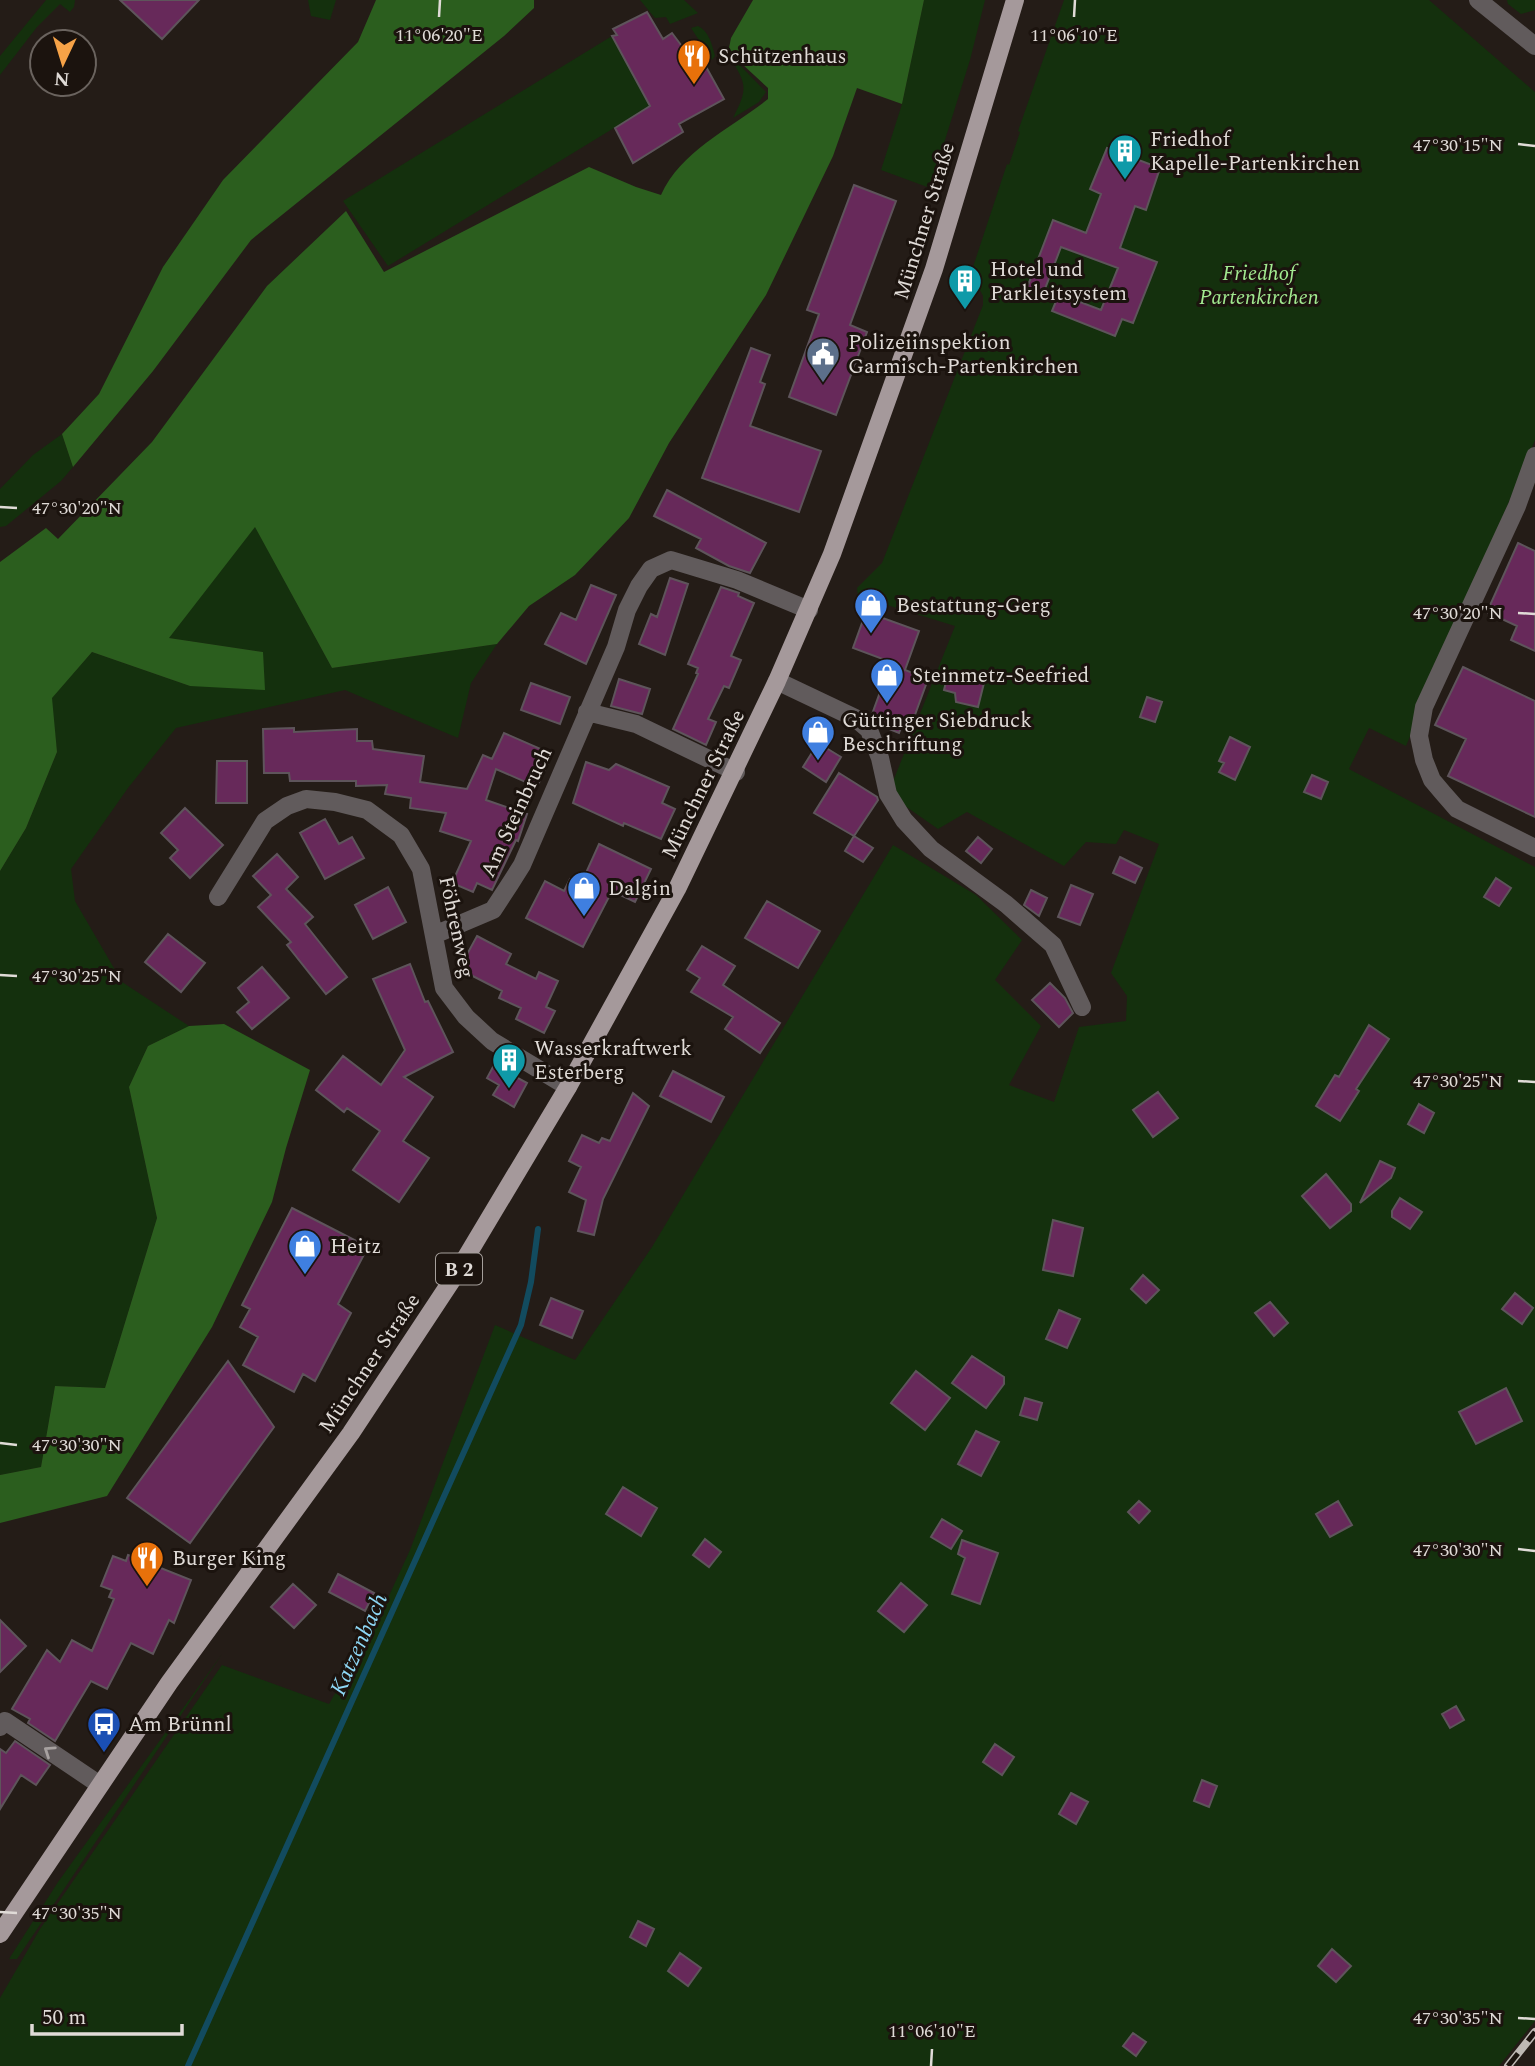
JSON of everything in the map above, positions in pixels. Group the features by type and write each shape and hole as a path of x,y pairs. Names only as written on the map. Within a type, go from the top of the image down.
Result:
{"main road":[{"name":"Münchner Straße","path":"0,1934 169,1683 351,1433 456,1274 568,1087 677,889 736,772 809,610 884,412 934,269 1015,0"}],"street":[{"path":"1482,1 1535,46"},
{"path":"1535,456 1517,506 1424,706 1419,736 1424,761 1432,780 1457,809 1535,848"},
{"name":"Am Steinbruch","path":"434,935 494,909 522,865 616,647 627,610 651,569 671,560 737,580 809,610"},
{"path":"777,681 855,718 869,730 880,758 888,794 904,820 931,849 1006,904 1054,945 1082,1007"},
{"path":"587,712 636,724 736,772"},
{"name":"Föhrenweg","path":"218,897 265,821 287,806 306,799 335,802 367,810 401,835 421,869 444,988 466,1017 492,1041 568,1087"},
{"path":"0,1727 5,1721 100,1785"}],"green space":[{"path":"46,0 75,0 70,12 60,4 36,28 28,28 28,39 0,75 0,56"},
{"path":"308,0 336,0 330,20 311,16"},
{"path":"376,0 534,0 534,8 504,36 251,240 153,371 73,467 62,434 99,394 163,267 223,180 358,42"},
{"path":"640,0 684,0 698,13 670,24 666,17 655,18"},
{"path":"753,0 924,0 902,104 857,88 833,156 766,295 669,443 629,518 575,575 529,606 497,644 332,668 255,527 169,638 263,652 265,690 190,686 92,652 52,698 57,752 26,828 0,871 0,562 46,528 58,539 152,442 267,286 346,211 384,272 589,167 661,195 670,179 694,152 768,99 768,88 729,48 731,38"},
{"path":"924,0 985,0 970,60 930,188 881,170 902,104"},
{"name":"Friedhof Partenkirchen","path":"1064,0 1429,0 1535,92 1535,440 1406,746 1369,728 1349,769 1535,867 1535,2021 1499,2066 0,2066 0,1998 40,1929 222,1665 329,1704 382,1611 410,1550 495,1325 575,1360 652,1247 893,845 976,895 1022,940 995,980 1041,1026 1009,1085 1054,1102 1079,1027 1126,1021 1127,996 1111,973 1159,844 1124,830 1116,844 1086,842 1064,866 967,812 938,829 888,794 955,626 858,596 857,588 882,563 983,305 983,296 971,273"},
{"path":"1507,0 1535,0 1535,10 1521,14 1508,4"},
{"path":"698,26 710,39 715,56 712,60 691,28"},
{"path":"612,36 650,106 388,266 343,201"},
{"path":"728,53 766,92 759,102 733,118 742,98 743,85"},
{"path":"62,434 73,467 61,481 6,526 0,527 0,489 33,455"},
{"path":"255,526 332,668 497,644 471,683 458,738 345,690 176,728 128,788 71,869 75,901 122,982 189,1026 148,1046 129,1087 157,1218 105,1388 55,1386 41,1467 0,1475 0,871 26,828 57,752 51,698 92,652 190,686 263,652 168,638"},
{"path":"224,1024 310,1070 272,1202 212,1327 107,1496 0,1523 0,1475 41,1467 55,1386 105,1388 157,1218 129,1087 148,1046 189,1026"},
{"path":"222,1654 17,1959 9,1959 58,1882"}],"building":[{"path":"120,0 199,0 162,39"},
{"path":"647,12 663,39 672,33 699,69 705,65 724,99 679,124 683,132 633,163 615,128 650,106 612,36 617,35 613,29"},
{"path":"1107,148 1160,168 1146,210 1135,206 1120,248 1157,262 1133,323 1122,319 1115,336 1052,311 1059,294 1101,310 1118,268 1061,247 1043,294 1027,288 1053,220 1086,233 1101,194 1090,189"},
{"path":"854,185 896,201 850,325 867,332 836,415 789,397 819,314 807,310"},
{"path":"751,348 770,355 760,382 765,384 750,426 821,451 799,512 702,478"},
{"path":"667,490 766,543 750,573 729,566 696,548 701,539 654,516"},
{"path":"1518,543 1535,551 1535,651 1511,640 1517,626 1487,612"},
{"path":"670,578 688,584 665,655 639,644 651,614 657,617"},
{"path":"591,585 616,595 586,664 545,644 561,613 576,620"},
{"path":"721,587 739,593 738,596 754,603 731,656 741,660 729,688 724,686 708,719 716,722 706,745 673,729 698,674 698,668 688,664"},
{"path":"866,612 919,631 905,670 928,679 912,723 904,720 899,733 879,725 871,717 891,662 853,648"},
{"path":"1463,667 1535,701 1535,817 1448,776 1466,739 1435,725"},
{"path":"948,674 984,683 978,707 956,702 955,693 944,690"},
{"path":"619,679 650,689 642,714 611,706"},
{"path":"531,683 570,697 560,724 521,710"},
{"path":"1147,697 1162,702 1155,722 1140,717"},
{"path":"294,728 294,732 357,729 357,741 372,741 373,749 424,756 420,782 467,789 483,755 492,759 504,733 552,754 537,787 496,769 486,800 527,814 518,841 516,840 492,890 477,883 473,892 452,883 471,841 440,831 446,813 410,808 411,798 385,794 387,785 356,786 356,781 290,781 289,773 264,773 263,729"},
{"path":"1230,737 1250,747 1235,780 1219,772 1224,763 1219,761"},
{"path":"818,743 841,757 826,782 803,767"},
{"path":"217,761 247,761 247,803 216,803"},
{"path":"586,762 609,770 616,764 669,787 662,803 675,809 661,839 624,823 623,826 573,803"},
{"path":"839,773 878,800 854,836 814,813"},
{"path":"1312,775 1328,782 1321,799 1304,792"},
{"path":"185,808 223,845 190,878 170,858 178,850 161,833"},
{"path":"325,819 339,844 352,837 364,858 325,879 300,833"},
{"path":"854,836 873,848 863,862 845,851"},
{"path":"978,837 992,849 981,863 966,851"},
{"path":"599,844 651,869 635,902 612,891 583,947 526,918 545,881 564,891 570,879 581,884"},
{"path":"277,854 298,877 286,889 313,917 305,924 347,977 326,994 287,945 291,942 258,907 271,895 253,876"},
{"path":"1120,857 1142,868 1135,883 1113,873"},
{"path":"1496,878 1511,888 1499,906 1484,897"},
{"path":"1071,885 1093,894 1080,925 1058,917"},
{"path":"388,887 406,922 373,939 355,905"},
{"path":"1031,890 1047,898 1039,916 1024,905"},
{"path":"767,901 820,931 798,968 745,938"},
{"path":"168,934 205,963 181,992 145,962"},
{"path":"477,936 511,954 506,964 536,979 539,972 558,981 546,1007 555,1011 544,1033 516,1019 521,1008 499,998 502,991 459,969"},
{"path":"702,946 735,966 723,985 780,1023 760,1053 725,1029 733,1017 691,992 700,978 687,970"},
{"path":"410,964 425,1002 428,1001 453,1052 404,1077 433,1097 403,1141 429,1158 399,1202 353,1170 380,1131 347,1108 344,1112 316,1090 343,1056 381,1085 405,1050 373,979"},
{"path":"262,967 289,998 252,1029 237,1012 249,1002 238,988"},
{"path":"1050,983 1065,998 1073,1013 1059,1027 1032,1000"},
{"path":"1369,1025 1389,1039 1356,1089 1359,1091 1340,1121 1316,1106 1335,1075 1339,1077"},
{"name":"Wasserkraftwerk Esterberg","path":"494,1065 527,1083 514,1107 493,1095 499,1085 487,1078"},
{"path":"673,1071 724,1097 711,1122 660,1096"},
{"path":"1158,1092 1178,1118 1153,1137 1133,1110"},
{"path":"633,1093 649,1106 603,1199 594,1235 578,1231 586,1200 569,1192 581,1167 569,1161 582,1135 599,1143 602,1138 610,1141"},
{"path":"1419,1104 1434,1113 1424,1133 1408,1124"},
{"path":"1380,1161 1395,1168 1391,1178 1360,1203"},
{"path":"1326,1174 1351,1204 1351,1211 1330,1228 1302,1196"},
{"path":"1400,1198 1422,1212 1410,1229 1392,1217 1392,1211"},
{"name":"Heitz","path":"292,1208 368,1247 338,1304 351,1313 315,1381 303,1374 294,1392 243,1365 258,1337 240,1327 250,1309 242,1305"},
{"path":"1053,1220 1083,1228 1073,1276 1043,1270"},
{"path":"1143,1275 1159,1290 1146,1303 1131,1289"},
{"path":"1515,1293 1533,1308 1522,1324 1502,1309"},
{"path":"551,1298 583,1311 572,1338 540,1325"},
{"path":"1270,1302 1288,1323 1274,1336 1255,1313"},
{"path":"1059,1310 1080,1319 1067,1348 1046,1339"},
{"path":"972,1356 1004,1377 1004,1384 986,1408 952,1383"},
{"path":"228,1361 274,1427 190,1543 127,1498"},
{"path":"916,1371 950,1398 925,1430 891,1403"},
{"path":"1506,1388 1522,1421 1476,1444 1459,1412"},
{"path":"1025,1398 1042,1403 1037,1420 1020,1415"},
{"path":"976,1431 999,1442 981,1476 958,1464"},
{"path":"623,1487 657,1508 641,1536 606,1514"},
{"path":"1139,1501 1150,1511 1139,1523 1128,1512"},
{"path":"1338,1501 1352,1525 1330,1537 1316,1514"},
{"path":"942,1519 962,1531 951,1549 931,1537"},
{"path":"705,1539 721,1552 709,1567 693,1555"},
{"path":"962,1540 998,1553 980,1604 952,1594 965,1558 958,1554"},
{"path":"128,1555 191,1580 174,1623 169,1620 153,1654 131,1643 107,1689 91,1681 55,1741 28,1723 30,1719 12,1709 47,1650 60,1662 72,1640 92,1651 114,1599 109,1597 112,1590 101,1586 113,1556 126,1561"},
{"path":"338,1574 374,1593 365,1611 329,1592"},
{"path":"901,1583 927,1605 904,1632 878,1611"},
{"path":"293,1584 316,1605 294,1628 271,1607"},
{"path":"0,1620 26,1646 0,1672"},
{"path":"1456,1706 1464,1720 1450,1728 1442,1714"},
{"path":"15,1741 50,1765 36,1785 21,1775 0,1809 0,1749 6,1753"},
{"path":"995,1744 1014,1757 1002,1775 983,1762"},
{"path":"1202,1780 1217,1786 1209,1807 1194,1801"},
{"path":"1071,1793 1088,1802 1076,1824 1059,1814"},
{"path":"638,1921 654,1929 646,1946 630,1937"},
{"path":"1332,1949 1351,1966 1336,1982 1318,1966"},
{"path":"680,1953 701,1968 688,1986 668,1971"},
{"path":"1133,2033 1146,2042 1136,2056 1123,2046"}],"waterway":[{"name":"Katzenbach","path":"188,2066 521,1325 531,1282 538,1229"}],"railway":[{"path":"1508,2066 1535,2032"}],"place":[{"name":"Schützenhaus","path":"694,86"},
{"name":"Friedhof Kapelle-Partenkirchen","path":"1125,181"},
{"name":"Hotel und Parkleitsystem","path":"965,311"},
{"name":"Polizeiinspektion Garmisch-Partenkirchen","path":"823,384"},
{"name":"Bestattung-Gerg","path":"871,635"},
{"name":"Steinmetz-Seefried","path":"887,705"},
{"name":"Güttinger Siebdruck Beschriftung","path":"818,762"},
{"name":"Dalgin","path":"584,918"},
{"name":"Wasserkraftwerk Esterberg","path":"509,1090"},
{"name":"Heitz","path":"305,1276"},
{"name":"Burger King","path":"147,1588"},
{"name":"Am Brünnl","path":"104,1754"}]}
